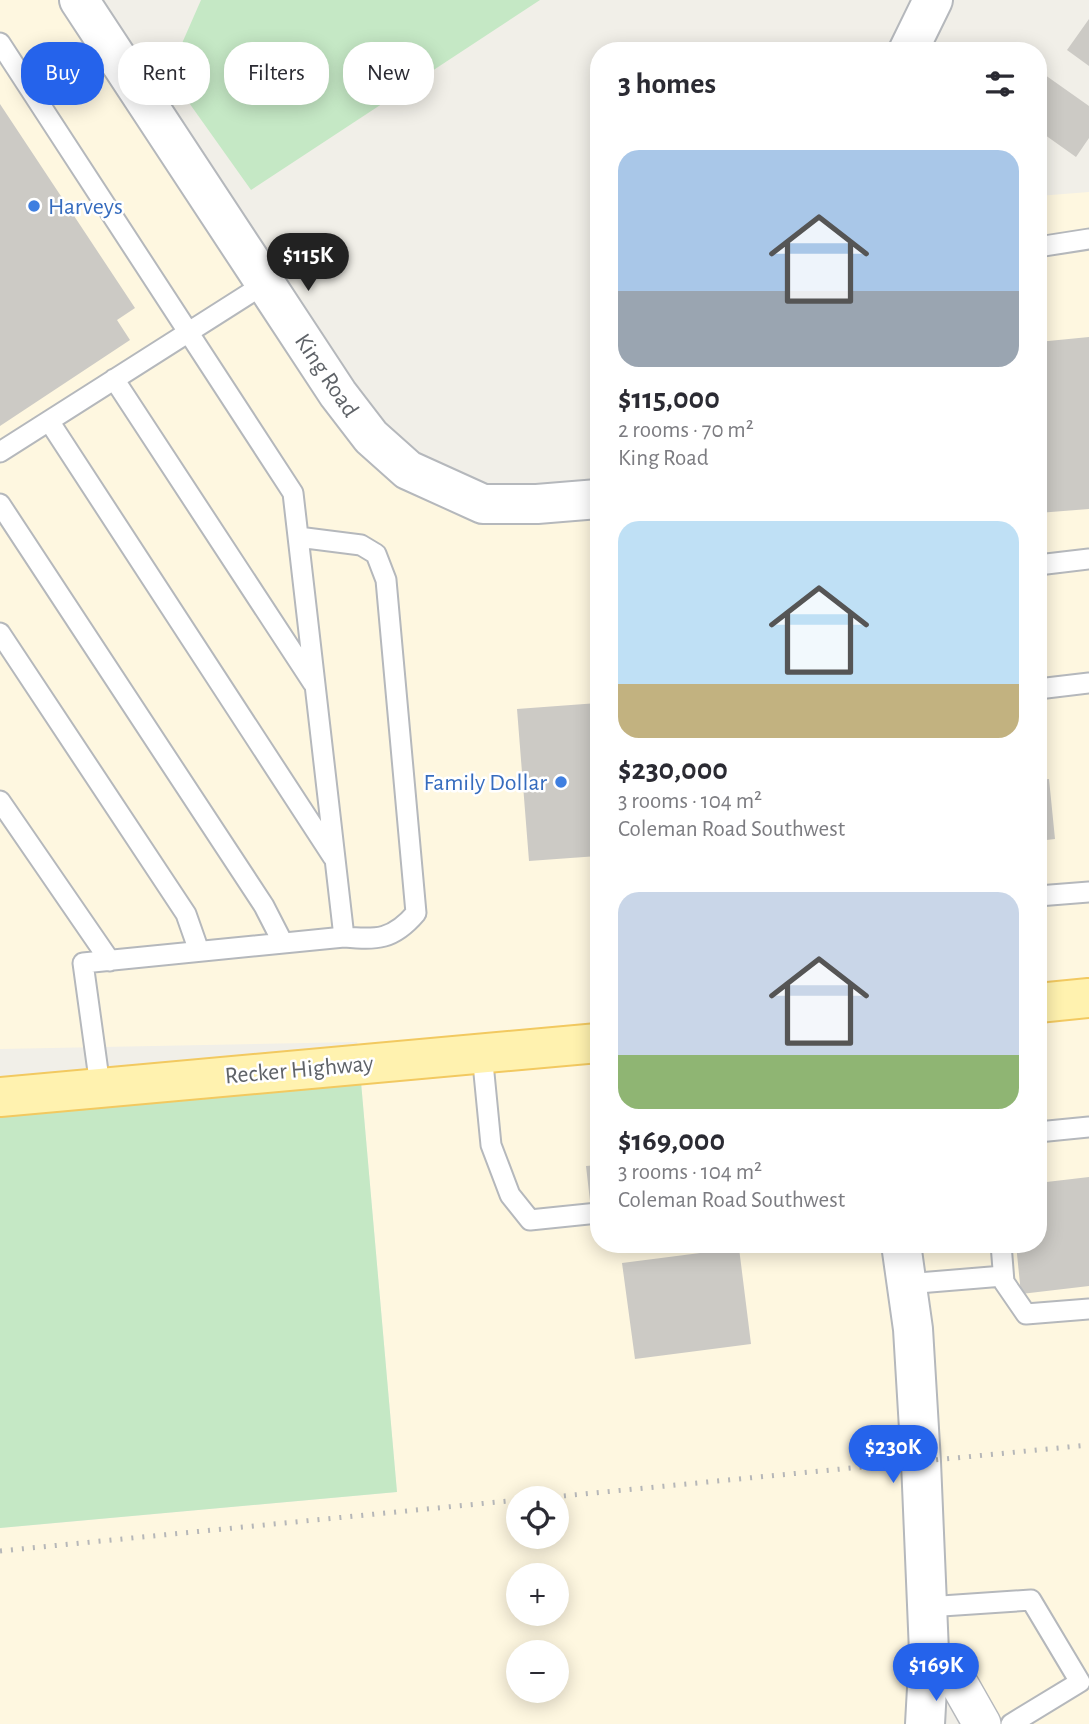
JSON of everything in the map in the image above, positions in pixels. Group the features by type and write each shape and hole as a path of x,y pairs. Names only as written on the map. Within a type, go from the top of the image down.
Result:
{"main road":[{"path":"1047,1002 1089,998"},
{"name":"Recker Highway","path":"0,1097 590,1044"}],"street":[{"name":"King Road","path":"79,0 371,437 408,470 483,504 537,504 590,500"},
{"path":"912,42 933,0"},
{"path":"902,1253 913,1329 922,1462 929,1653 925,1724"},
{"path":"929,1653 961,1687 982,1724"}],"lane":[{"path":"0,43 293,493 344,937"},
{"path":"1047,246 1089,239"},
{"path":"0,452 266,283"},
{"path":"114,379 315,686"},
{"path":"49,421 335,862"},
{"path":"0,504 264,906 283,943"},
{"path":"100,1086 83,963 344,937 374,939 393,933 416,913 386,580 376,554 361,545 298,537"},
{"path":"1047,564 1089,559"},
{"path":"0,633 186,915 200,951"},
{"path":"1047,688 1089,683"},
{"path":"0,801 110,961"},
{"path":"1047,895 1089,892"},
{"path":"482,1053 491,1145 510,1195 530,1220 590,1214"},
{"path":"1047,1131 1089,1127"},
{"path":"1002,1253 1004,1282 1027,1314 1089,1309"},
{"path":"906,1284 1003,1276"},
{"path":"928,1607 1031,1600 1080,1682 1011,1724"}],"shaded area":[{"path":"0,0 60,0 88,42 21,42 21,105 104,105 104,67 118,89 118,105 129,105 324,403 358,447 590,515 590,1026 358,1045 357,1042 0,1049"},
{"path":"1089,192 1089,980 1047,984 1047,195"},
{"path":"1089,1017 1089,1724 1002,1724 976,1679 946,1646 919,1253 1047,1253 1047,1021"},
{"path":"590,1062 590,1253 885,1253 896,1329 912,1644 905,1650 911,1658 908,1724 0,1724 0,1528 397,1492 361,1082"}],"green space":[{"path":"201,0 540,0 434,70 434,42 343,42 343,105 380,105 251,190 191,105 210,105 210,42 183,42"},
{"path":"361,1082 397,1492 0,1528 0,1115"}],"building":[{"path":"1089,19 1089,66 1067,50"},
{"path":"1047,76 1089,106 1089,138 1076,157 1047,136"},
{"name":"Harveys","path":"0,104 135,308 117,320 130,340 0,426"},
{"path":"1089,337 1089,509 1047,512 1047,341"},
{"name":"Family Dollar","path":"590,704 590,857 529,861 517,709"},
{"path":"1047,779 1055,839 1047,840"},
{"path":"586,1166 590,1166 590,1201"},
{"path":"1089,1177 1089,1286 1021,1294 1017,1253 1047,1253 1047,1182"},
{"path":"700,1253 740,1253 751,1344 635,1359 622,1263"}],"railway":[{"path":"569,1495 1089,1445"},
{"path":"0,1551 506,1501"}],"place":[{"name":"Harveys","path":"34,206"},
{"name":"Family Dollar","path":"561,782"}]}
